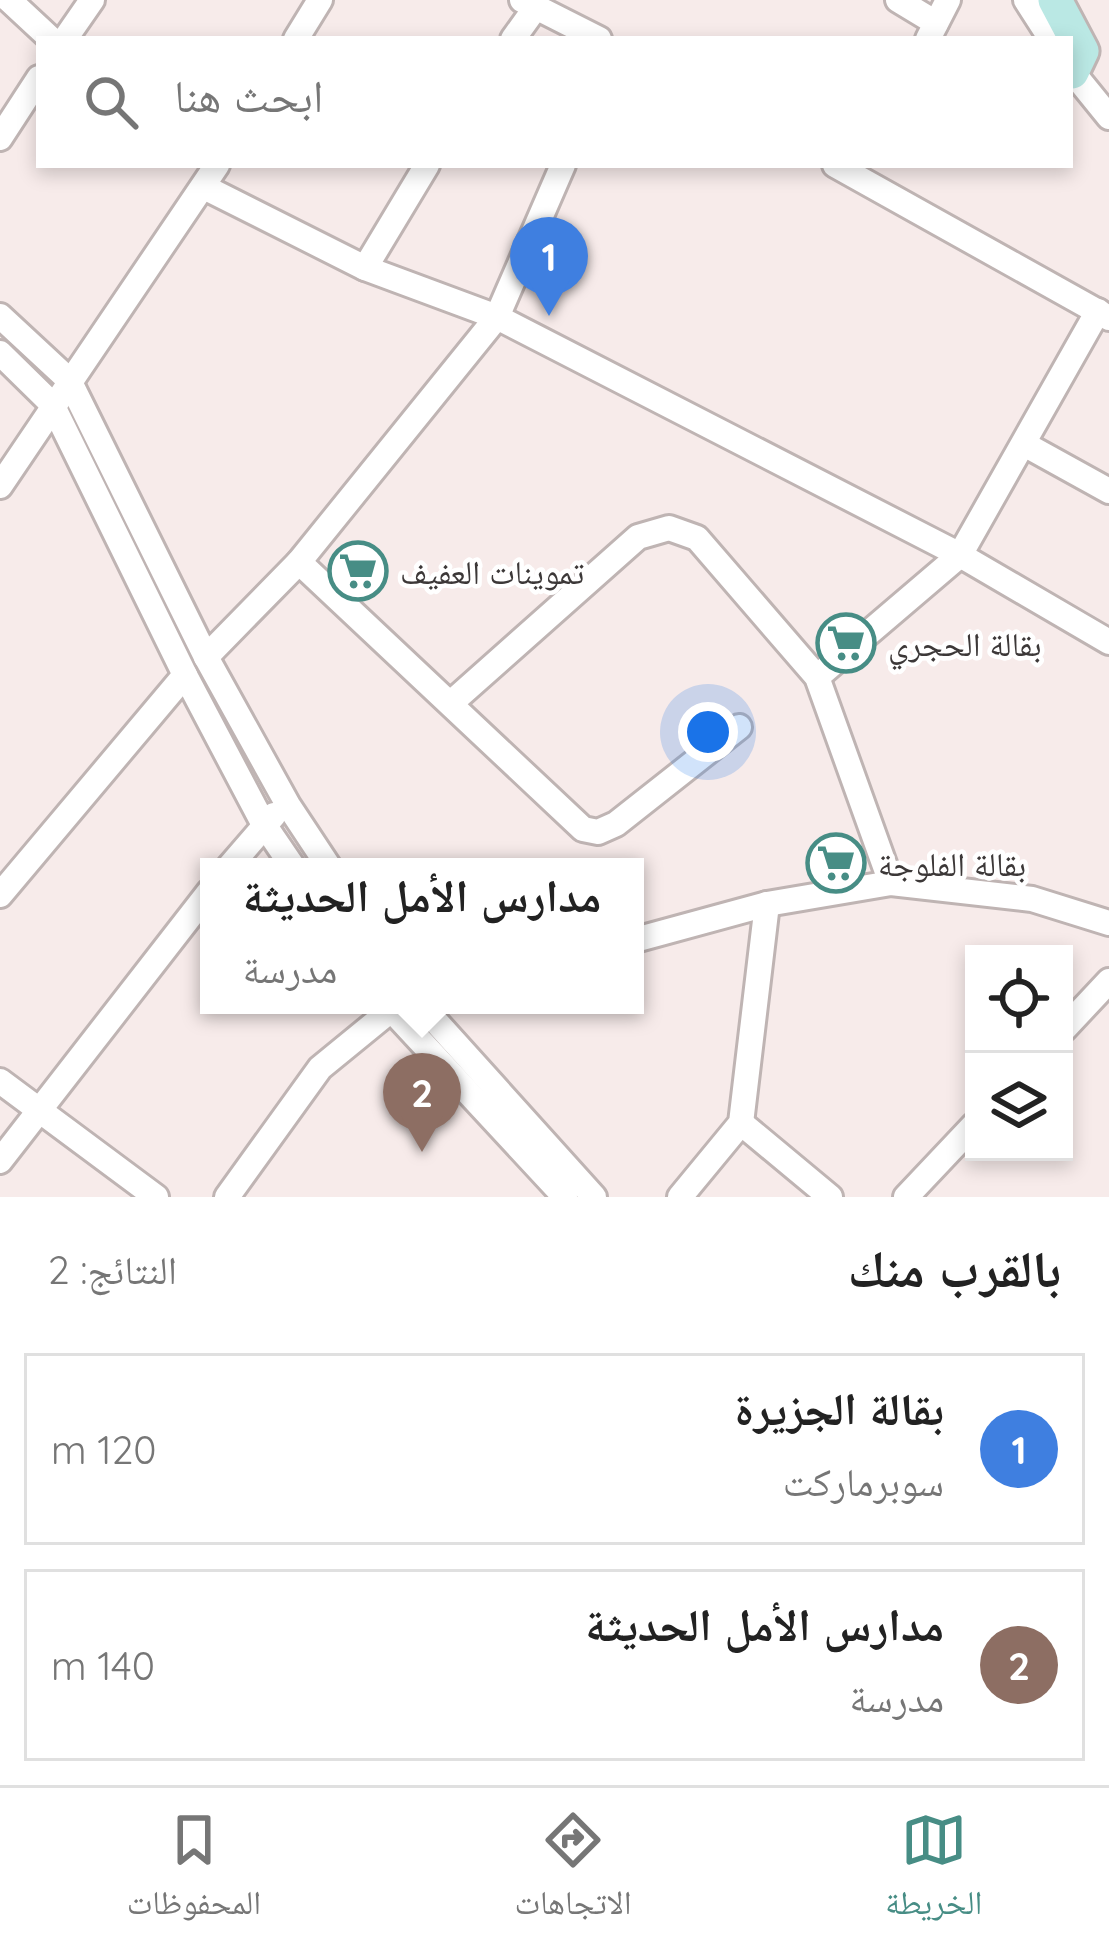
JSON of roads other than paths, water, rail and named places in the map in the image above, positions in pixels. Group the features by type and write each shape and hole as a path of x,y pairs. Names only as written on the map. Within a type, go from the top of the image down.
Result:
{"main road":[{"path":"1054,0 1082,51 1073,67"}],"street":[{"path":"9,0 48,36"},
{"path":"67,36 92,0"},
{"path":"298,36 320,0"},
{"path":"898,0 932,31 948,0"},
{"path":"1025,0 1049,36"},
{"path":"514,36 529,4 593,36"},
{"path":"1073,72 1109,117"},
{"path":"0,138 36,84"},
{"path":"365,268 425,168"},
{"path":"206,657 299,562 497,317 562,168"},
{"path":"817,677 960,555 1104,315 850,169"},
{"path":"0,486 211,176 365,268 497,317 960,555 1109,642"},
{"path":"0,316 69,380 206,657 322,858"},
{"path":"0,353 52,404 184,675 263,823 287,858"},
{"path":"1024,444 1109,491"},
{"path":"451,703 638,537 669,527 697,538 817,677 891,883"},
{"path":"299,562 583,830 598,832 616,824 739,727"},
{"path":"0,895 184,675"},
{"path":"236,858 263,823 288,805"},
{"path":"644,938 767,904 891,883 1032,899 1109,923"},
{"path":"0,1161 200,903"},
{"path":"680,1197 741,1123 767,904"},
{"path":"1073,1019 1109,981"},
{"path":"227,1197 320,1068 384,1014"},
{"path":"401,1014 565,1197"},
{"path":"429,1014 594,1197"},
{"path":"0,1081 156,1197"},
{"path":"741,1123 830,1197"},
{"path":"907,1197 965,1135"}],"place":[{"name":"بقالة الجزيرة","path":"549,316"},
{"name":"تموينات العفيف","path":"358,571"},
{"name":"بقالة الحجري","path":"846,643"},
{"name":"بقالة الفلوجة","path":"836,863"},
{"name":"مدارس الأمل الحديثة","path":"422,1152"}]}
